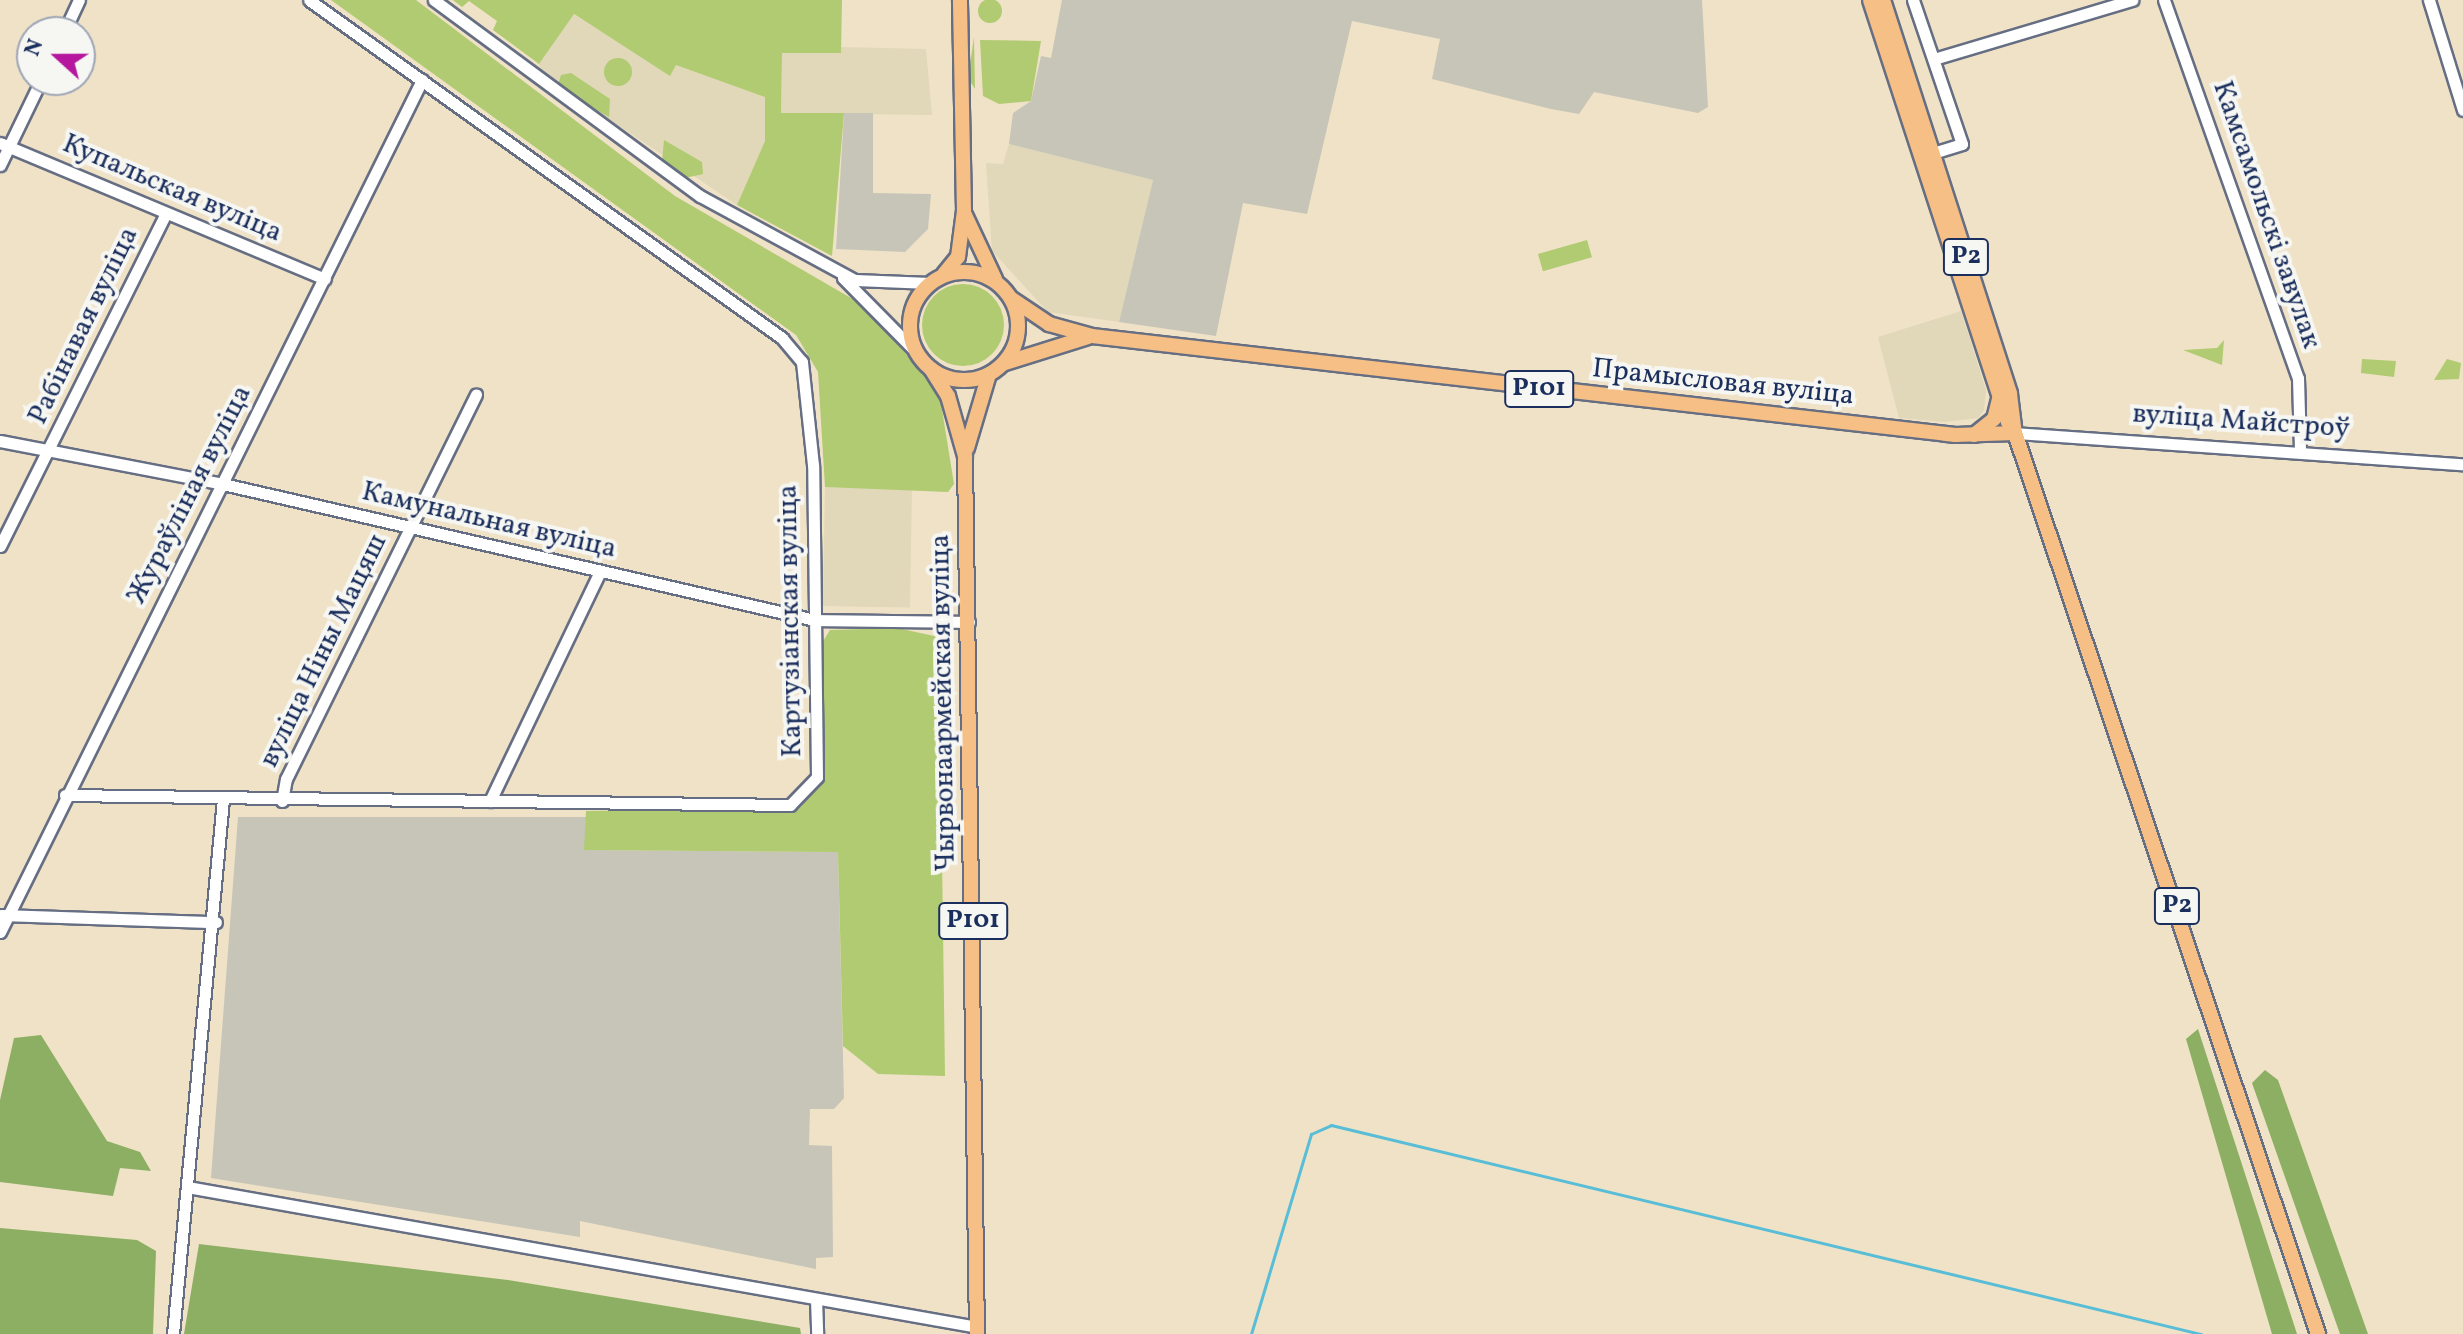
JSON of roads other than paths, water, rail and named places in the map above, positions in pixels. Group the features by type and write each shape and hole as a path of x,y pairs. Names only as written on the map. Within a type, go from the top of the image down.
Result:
{"main road":[{"path":"917,353 911,316 936,280 958,257 964,211 960,0"},
{"name":"Р2","path":"1870,0 2010,394 2015,433"},
{"name":"Р2","path":"1883,0 1999,399 2015,433 2318,1334"},
{"path":"964,211 997,282"},
{"path":"936,280 971,272 997,282"},
{"name":"Р101","path":"997,282 1012,299"},
{"path":"1004,363 1018,332 1012,299"},
{"name":"Прамысловая вуліца","path":"1012,299 1049,324 1092,336 1973,435 2015,433"},
{"name":"Прамысловая вуліца","path":"1004,363 1092,336"},
{"name":"Р101","path":"917,353 931,369"},
{"name":"Р101","path":"989,374 1004,363"},
{"path":"931,369 970,380 989,374"},
{"name":"Чырвонаармейская вуліца","path":"931,369 948,396 965,456 977,1331"},
{"name":"Чырвонаармейская вуліца","path":"965,456 989,374"},
{"path":"1973,435 1994,419 1999,399"}],"street":[{"name":"Картузіанская вуліца","path":"65,795 282,801 790,805 817,777 810,384 802,362 782,338 309,0"},
{"path":"434,0 636,154 836,272 878,285 936,280"},
{"path":"1913,0 1962,144 1926,155"},
{"path":"1934,59 2132,0"},
{"name":"Камсамольскі завулак","path":"2164,0 2298,378 2300,449"},
{"path":"2429,0 2463,110"},
{"name":"Жураўліная вуліца","path":"0,932 4,916 223,484 422,80"},
{"path":"0,165 5,145 32,96"},
{"name":"Купальская вуліца","path":"5,145 325,279"},
{"name":"Рабінавая вуліца","path":"0,546 166,213"},
{"path":"836,272 917,353"},
{"name":"вуліца Ніны Мацяш","path":"282,801 286,779 476,394"},
{"name":"вуліца Майстроў","path":"2015,433 2300,449 2463,464"},
{"name":"Камунальная вуліца","path":"0,441 223,484 815,620 969,622"},
{"path":"490,801 600,571"},
{"path":"173,1334 193,1188 216,922 223,799"},
{"path":"4,916 216,922"},
{"path":"193,1188 816,1299 977,1331"},
{"path":"816,1299 817,1334"}],"waterway":[{"path":"1251,1334 1311,1134 1331,1125 2201,1334"}]}
